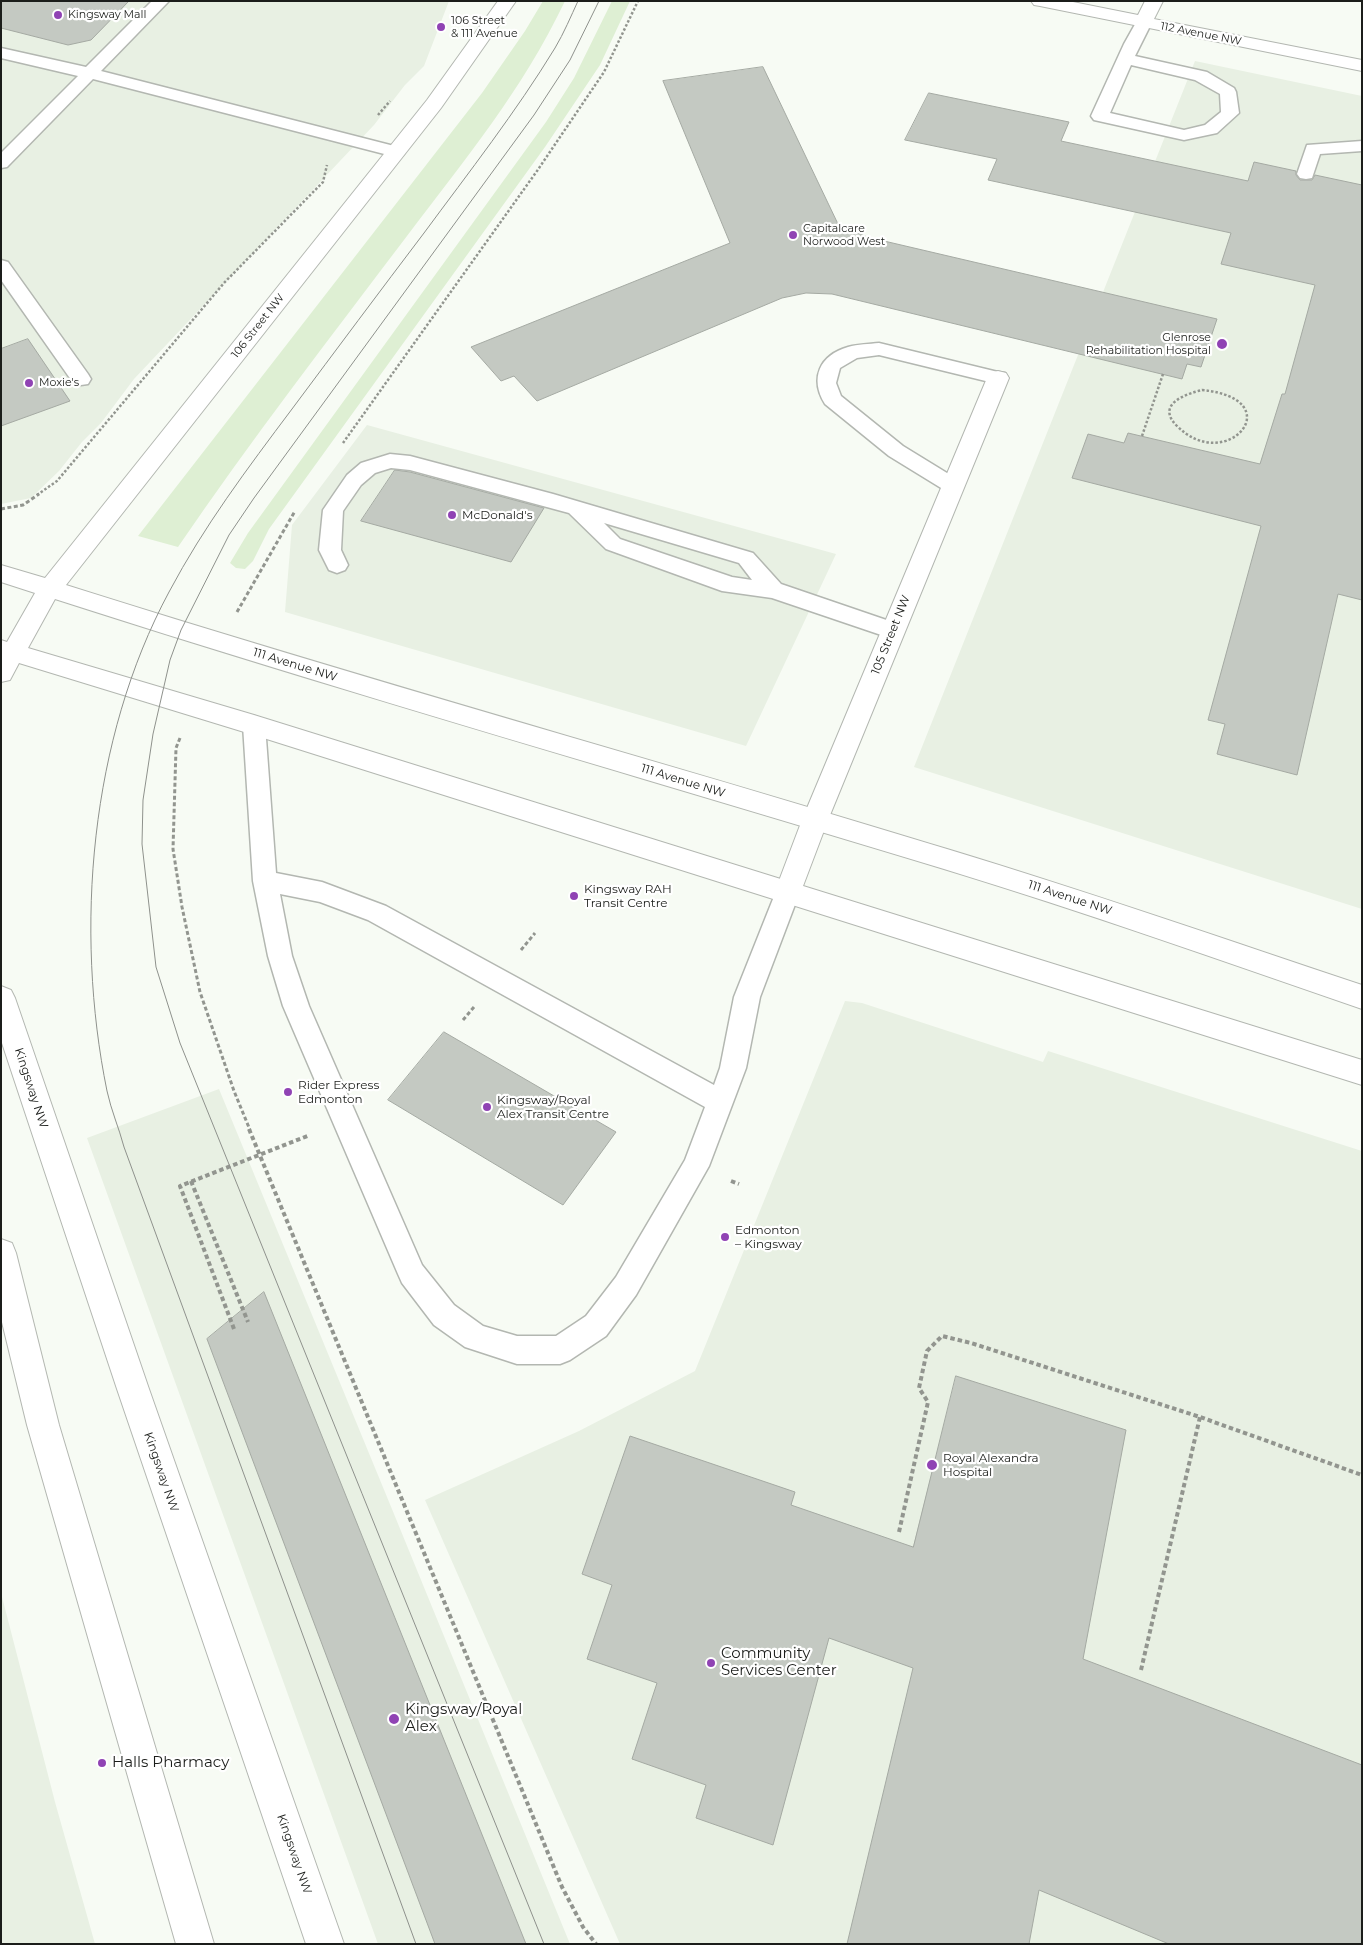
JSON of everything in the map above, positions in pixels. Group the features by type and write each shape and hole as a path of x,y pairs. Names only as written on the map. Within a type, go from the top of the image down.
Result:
{"main road":[{"name":"106 Street NW","path":"5,658 50,588 434,104 507,1"},
{"name":"112 Avenue NW","path":"1040,1 1362,66"},
{"path":"1144,22 1154,1"},
{"name":"105 Street NW","path":"787,894 815,820 998,378"},
{"name":"111 Avenue NW","path":"1,572 220,643 946,859 1082,902 1362,997"},
{"path":"5,658 254,725 787,894 1362,1073"},
{"name":"Kingsway NW","path":"1,998 126,1370 324,1944"},
{"path":"1,1253 43,1425 195,1944"}],"lane":[{"path":"1,163 161,1"},
{"path":"1126,59 1202,76 1228,92 1230,113 1211,129 1184,135 1100,116 1132,44 1144,22"},
{"path":"1,53 146,86 396,152"},
{"path":"1306,174 1314,148 1362,146"},
{"path":"1,266 82,379"},
{"path":"953,486 896,451 832,399 826,383 831,365 852,352 879,349 998,378"},
{"path":"337,565 330,550 333,510 354,480 368,468 390,461 410,463 746,558 773,590"},
{"path":"574,508 614,544 730,584 773,590 893,631"},
{"path":"254,725 266,881 280,956 296,1006 412,1274 444,1315 474,1337 517,1350 560,1350 596,1326 626,1286 696,1166 735,1060 747,997 787,894"},
{"path":"266,881 322,892 377,912 721,1102"}],"path":[{"path":"1,509 23,505 57,481 224,283 324,182 326,166 353,142 395,94"},
{"path":"1142,436 1163,374"},
{"path":"1202,390 1227,395 1238,402 1245,410 1248,419 1247,427 1242,434 1233,440 1221,442 1209,442 1184,434 1170,419 1169,410 1172,402 1179,396 1202,390"},
{"path":"234,1328 180,1186 346,1121"},
{"path":"191,1181 248,1322"},
{"path":"899,1532 928,1402 919,1388 927,1351 942,1336 971,1343 1200,1417 1362,1475"},
{"path":"1141,1670 1200,1417"}],"shaded area":[{"name":"Kingsway Mall","path":"1,1 449,1 424,66 405,85 374,125 134,379 101,423 82,442 59,471 31,498 1,504"},
{"name":"Glenrose Rehabilitation Hospital","path":"1195,61 1362,96 1362,909 914,767"},
{"path":"367,425 836,554 746,746 285,612 292,525"},
{"name":"Royal Alexandra Hospital","path":"845,1001 862,1003 1043,1062 1048,1051 1362,1151 1362,1944 620,1944 425,1500 579,1431 695,1371"},
{"path":"219,1089 570,1944 378,1944 87,1138"},
{"path":"1,1593 55,1802 95,1944 1,1944"}],"green space":[{"path":"543,1 565,1 548,34 512,94 472,151 262,429 178,547 138,536 482,93 525,31"},
{"path":"612,1 630,1 600,65 545,147 269,529 253,561 245,569 236,568 230,563 248,533 546,122 574,78"}],"building":[{"name":"Kingsway Mall","path":"1,1 129,1 91,40 68,45 1,28"},
{"name":"Capitalcare Norwood West","path":"763,67 838,224 867,237 1217,319 1201,367 1187,364 1182,379 832,294 806,293 782,298 537,401 514,376 501,381 471,347 730,243 663,81"},
{"path":"929,93 1069,122 1061,141 1248,181 1254,162 1296,171 1296,175 1300,180 1312,180 1315,175 1362,185 1362,600 1338,594 1297,775 1217,754 1225,724 1208,720 1261,526 1072,478 1088,434 1124,443 1128,433 1260,464 1282,394 1285,394 1315,285 1221,264 1231,233 988,180 997,159 905,140"},
{"name":"Moxie's","path":"28,339 70,401 1,426 1,349"},
{"name":"McDonald's","path":"395,470 410,472 544,508 511,562 361,521"},
{"path":"444,1032 616,1132 563,1205 388,1100"},
{"path":"264,1292 526,1944 435,1944 207,1339"},
{"name":"Community Services Center","path":"956,1376 1126,1430 1083,1659 1362,1765 1362,1944 1169,1944 1039,1890 1029,1944 847,1944 913,1668 829,1638 773,1845 696,1818 706,1785 632,1759 657,1683 587,1659 612,1585 582,1574 630,1436 795,1492 791,1505 913,1547"}],"tram line":[{"path":"416,1944 124,1147 111,1105 97,1029 92,965 91,901 96,836 106,772 121,709 142,649 182,568 211,521 275,431 508,119 555,48 578,1"},
{"path":"544,1944 180,1043 156,967 142,844 143,800 153,734 170,660 181,630 229,535 254,498 534,115 570,60 599,1"}],"place":[{"name":"Kingsway Mall","path":"58,15"},
{"name":"106 Street & 111 Avenue","path":"441,27"},
{"name":"Capitalcare Norwood West","path":"793,235"},
{"name":"Glenrose Rehabilitation Hospital","path":"1222,344"},
{"name":"Moxie's","path":"29,383"},
{"name":"McDonald's","path":"452,515"},
{"name":"Kingsway RAH Transit Centre","path":"574,896"},
{"name":"Rider Express Edmonton","path":"288,1092"},
{"name":"Kingsway/Royal Alex Transit Centre","path":"487,1107"},
{"name":"Edmonton – Kingsway","path":"725,1237"},
{"name":"Royal Alexandra Hospital","path":"932,1465"},
{"name":"Community Services Center","path":"711,1663"},
{"name":"Kingsway/Royal Alex","path":"394,1719"},
{"name":"Halls Pharmacy","path":"102,1763"}]}
